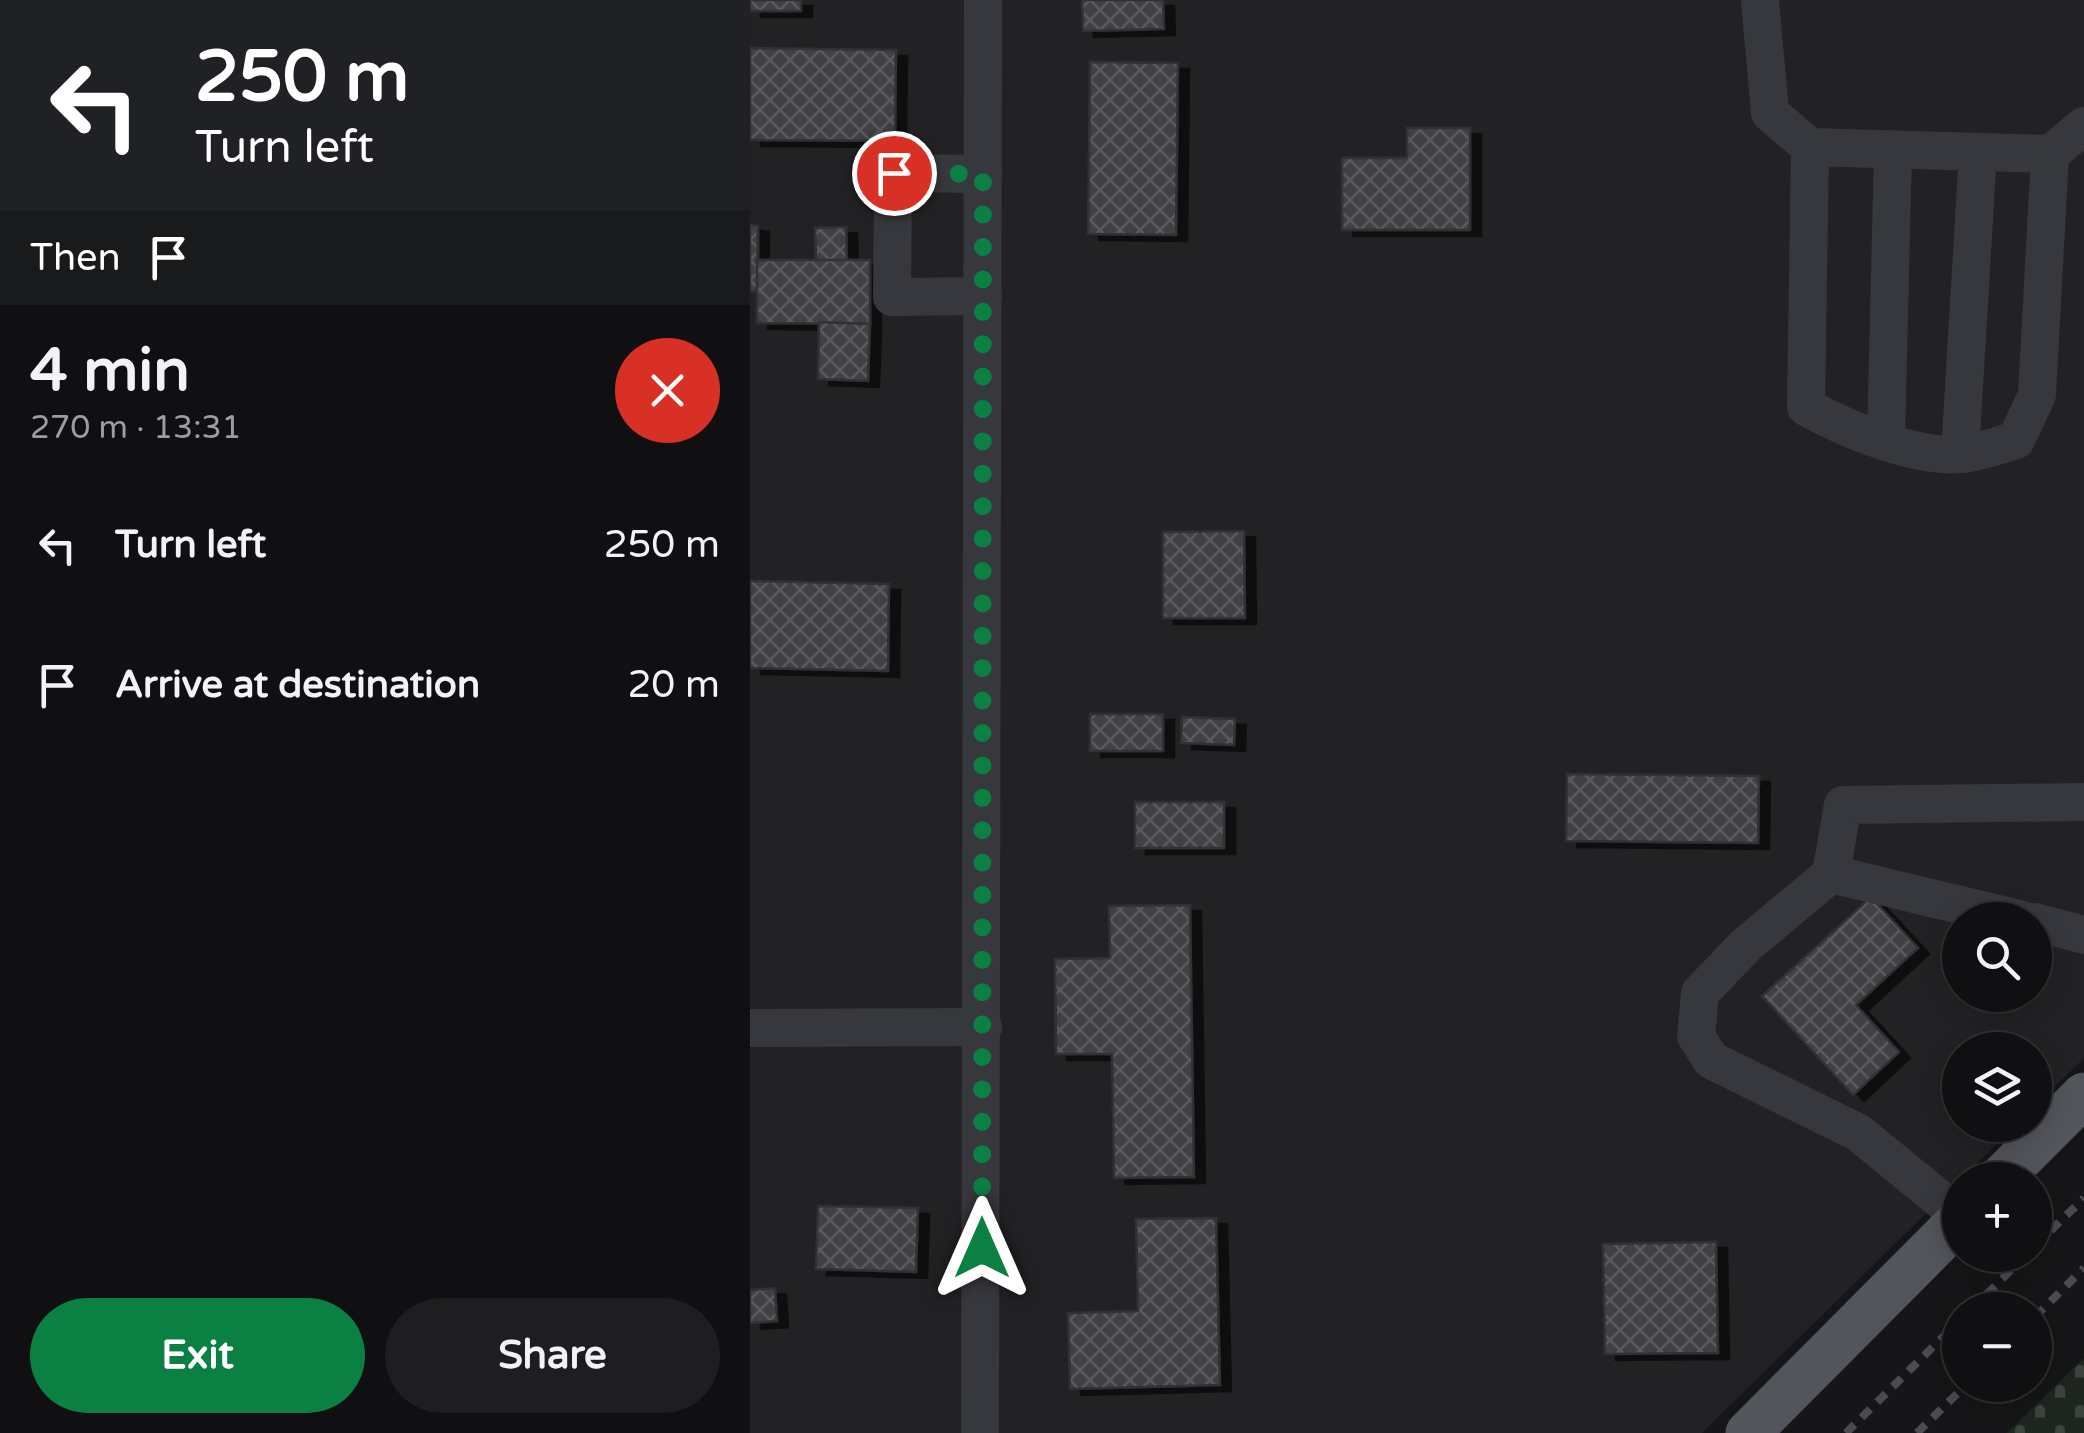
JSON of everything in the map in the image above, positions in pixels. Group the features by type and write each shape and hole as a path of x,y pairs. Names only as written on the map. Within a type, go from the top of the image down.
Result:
{"main road":[{"path":"2017,1162 2084,1095"},
{"path":"1748,1433 1942,1236"}],"street":[{"path":"980,1433 983,0"},
{"path":"1760,0 1770,113 1810,147 2050,154 2084,126"},
{"path":"1810,147 1806,406 1841,426 1886,440 1960,454 2016,440 2037,395 2050,154"},
{"path":"1886,440 1892,150"},
{"path":"1960,454 1978,152"},
{"path":"983,174 894,173 892,297 983,296"},
{"path":"1942,1203 1859,1133 1711,1060 1696,1036 1700,994 1746,945 1832,874 1842,805 2084,802"},
{"path":"1832,874 1948,902"},
{"path":"2052,927 2084,935"},
{"path":"750,1028 983,1027"}],"shaded area":[{"path":"750,0 2084,0 2084,1058 2052,1089 2052,1032 1942,1032 1942,1142 1999,1142 1978,1162 1942,1162 1942,1198 1702,1433 750,1433"}],"green space":[{"path":"2084,1358 2084,1433 2007,1433 2039,1402 2052,1402 2052,1389"}],"building":[{"path":"750,0 801,0 801,11 750,11"},
{"path":"1082,0 1163,0 1164,29 1083,31"},
{"path":"750,48 896,50 895,141 750,140"},
{"path":"1090,62 1178,63 1176,235 1088,234"},
{"path":"1407,128 1470,128 1470,230 1342,230 1342,158 1407,158"},
{"path":"750,225 758,226 757,291 750,291"},
{"path":"846,227 847,261 816,261 815,228"},
{"path":"757,260 870,260 870,324 757,323"},
{"path":"819,322 870,324 868,381 818,379"},
{"path":"1244,531 1245,618 1163,618 1163,532"},
{"path":"750,581 889,584 888,671 750,668"},
{"path":"1090,714 1163,714 1163,751 1090,751"},
{"path":"1182,717 1235,719 1234,745 1181,743"},
{"path":"1567,774 1759,776 1758,843 1566,841"},
{"path":"1135,802 1224,802 1224,848 1135,848"},
{"path":"1871,897 1918,948 1856,1005 1899,1052 1853,1095 1762,996"},
{"path":"1190,905 1194,1177 1114,1178 1112,1054 1056,1054 1055,959 1110,958 1109,906"},
{"path":"818,1206 918,1208 916,1272 816,1269"},
{"path":"1216,1218 1220,1385 1070,1389 1068,1313 1138,1311 1136,1219"},
{"path":"1716,1242 1718,1353 1605,1354 1603,1244"},
{"path":"775,1288 777,1321 750,1323 750,1290"}],"railway":[{"path":"2052,1229 2084,1198"},
{"path":"2052,1300 2084,1268"},
{"path":"1989,1292 2009,1272"},
{"path":"1846,1433 1942,1338"},
{"path":"1917,1433 1949,1402"}],"route":[{"path":"894,173 983,174 982,1248"}]}
